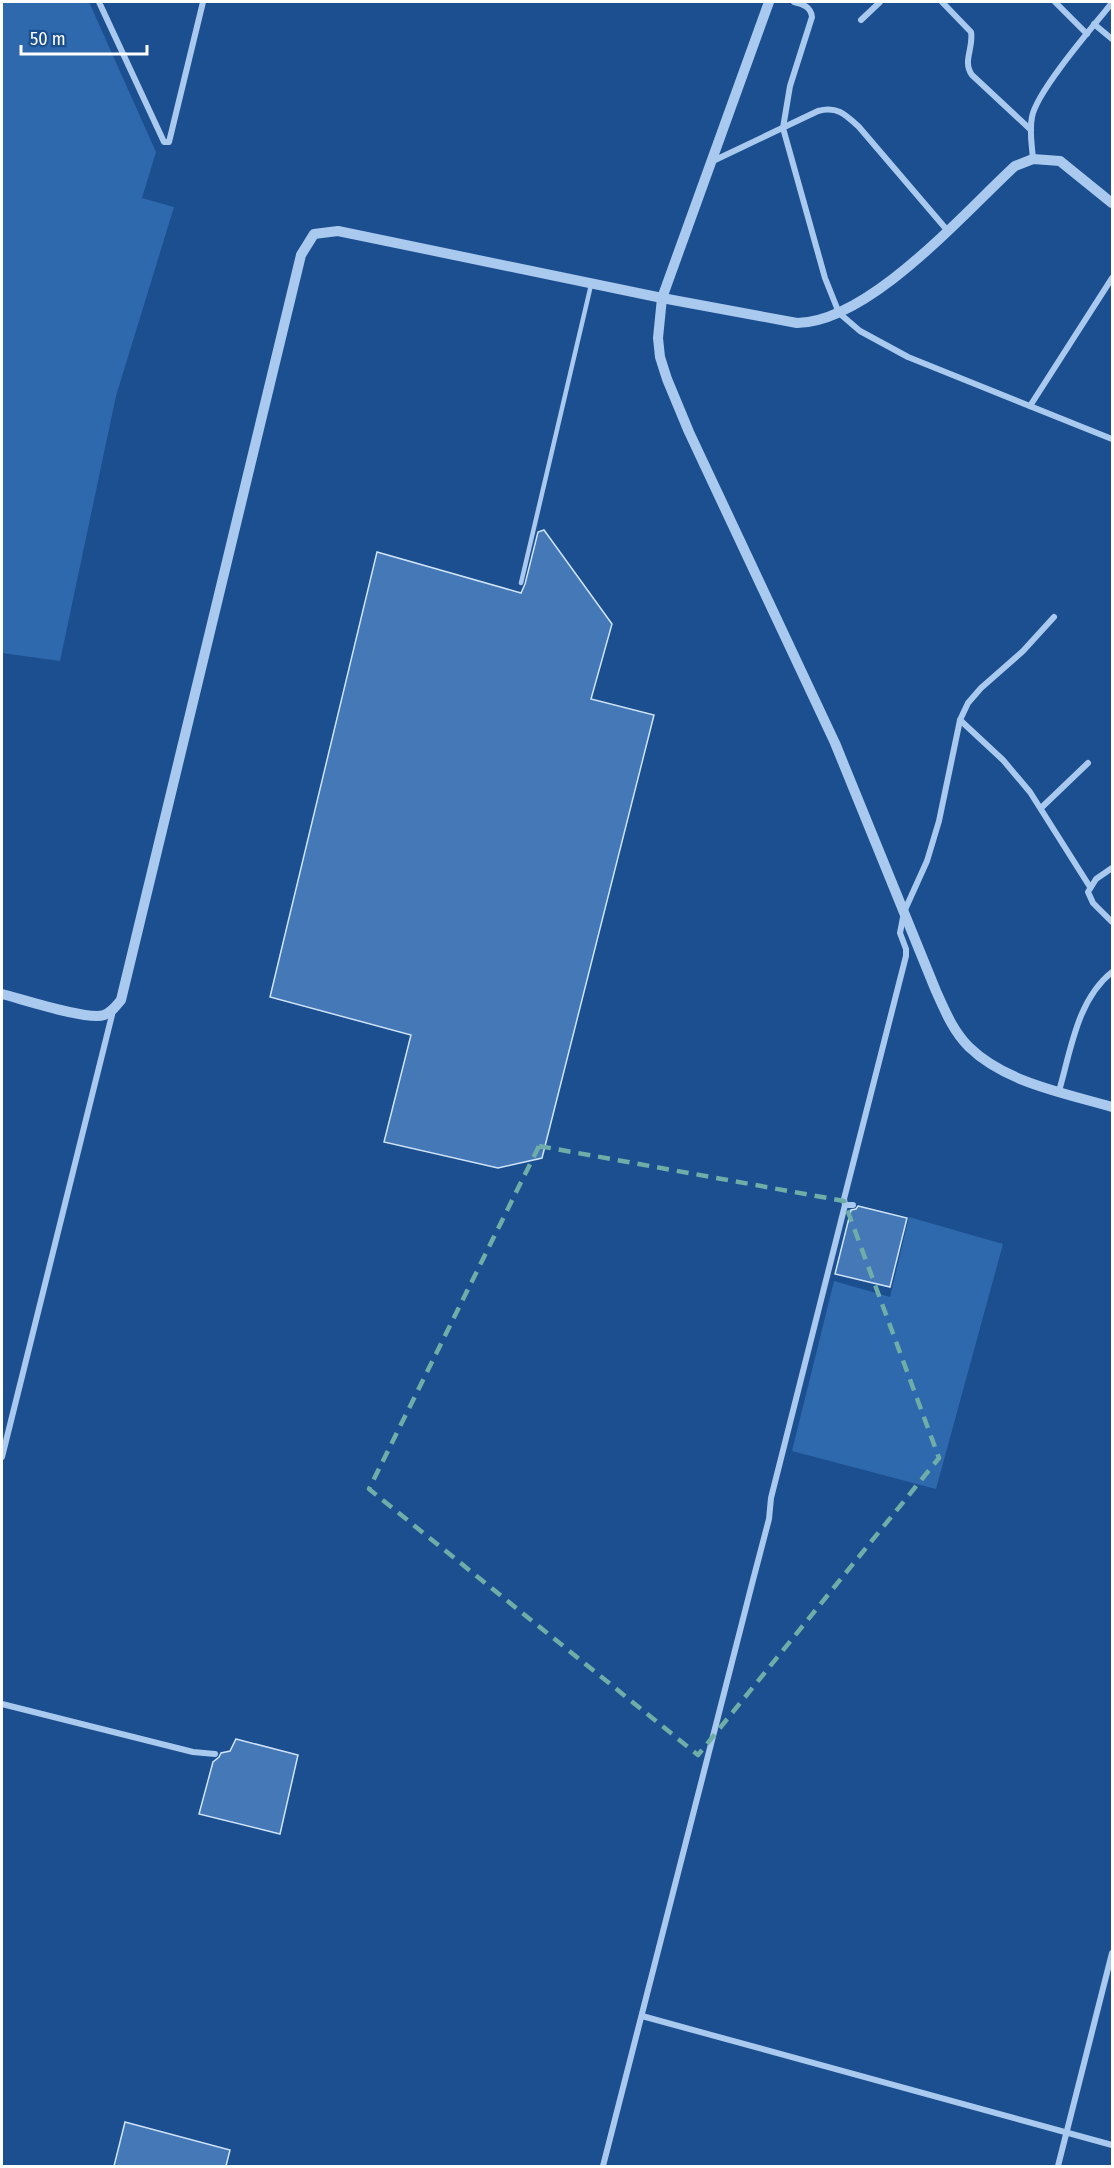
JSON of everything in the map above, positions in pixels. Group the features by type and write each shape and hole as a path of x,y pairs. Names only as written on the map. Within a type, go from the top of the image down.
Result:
{"street":[{"path":"99,2 164,142 169,142 202,2"},
{"path":"769,2 662,298 658,338 660,357 667,380 689,432 835,743 951,1024 968,1046 988,1062 1008,1073 1113,1107"},
{"path":"794,2 808,8 812,17 790,86 783,128 825,278 839,313 860,331 899,353 1113,439"},
{"path":"861,20 880,2"},
{"path":"942,2 971,33 967,68 1031,130"},
{"path":"1054,2 1087,34"},
{"path":"1033,159 1032,115 1041,95 1094,24 1113,3"},
{"path":"1094,24 1113,39"},
{"path":"711,163 828,108 845,114 859,127 947,230"},
{"path":"2,1457 113,1011 125,990 301,255 314,234 338,231 662,298 796,323 818,321 839,313 886,285 1015,166 1033,159 1060,161 1113,203"},
{"path":"1030,406 1113,278"},
{"path":"603,2166 769,1519 771,1498 845,1193 906,956 900,933 904,912 927,861 939,821 960,720 968,703 981,688 1023,651 1054,617"},
{"path":"960,720 1003,760 1041,808 1090,887"},
{"path":"1041,808 1088,764"},
{"path":"1113,868 1096,879 1088,892 1093,903 1113,922"},
{"path":"1059,1091 1085,1005 1098,986 1113,972"},
{"path":"2,994 78,1014 102,1016 113,1011"},
{"path":"844,1204 853,1204"},
{"path":"2,1704 193,1752 215,1754"},
{"path":"1058,2166 1113,1953"},
{"path":"642,2016 1113,2145"}],"lane":[{"path":"521,583 591,283"}],"highlighted area":[{"path":"539,1146 844,1201 939,1458 698,1755 369,1489"}],"shaded area":[{"path":"2,2 89,2 156,152 142,198 174,207 116,396 60,661 2,653"},
{"path":"909,1217 1003,1244 936,1489 792,1451 834,1281 890,1297"}],"building":[{"path":"544,530 612,624 591,699 654,715 542,1158 498,1168 384,1142 411,1035 270,997 377,552 521,593 538,532"},
{"path":"858,1206 907,1218 890,1287 835,1274 851,1210"},
{"path":"236,1739 298,1755 280,1834 199,1814 213,1762 221,1753 230,1751"},
{"path":"125,2122 230,2150 226,2166 114,2166"}]}
